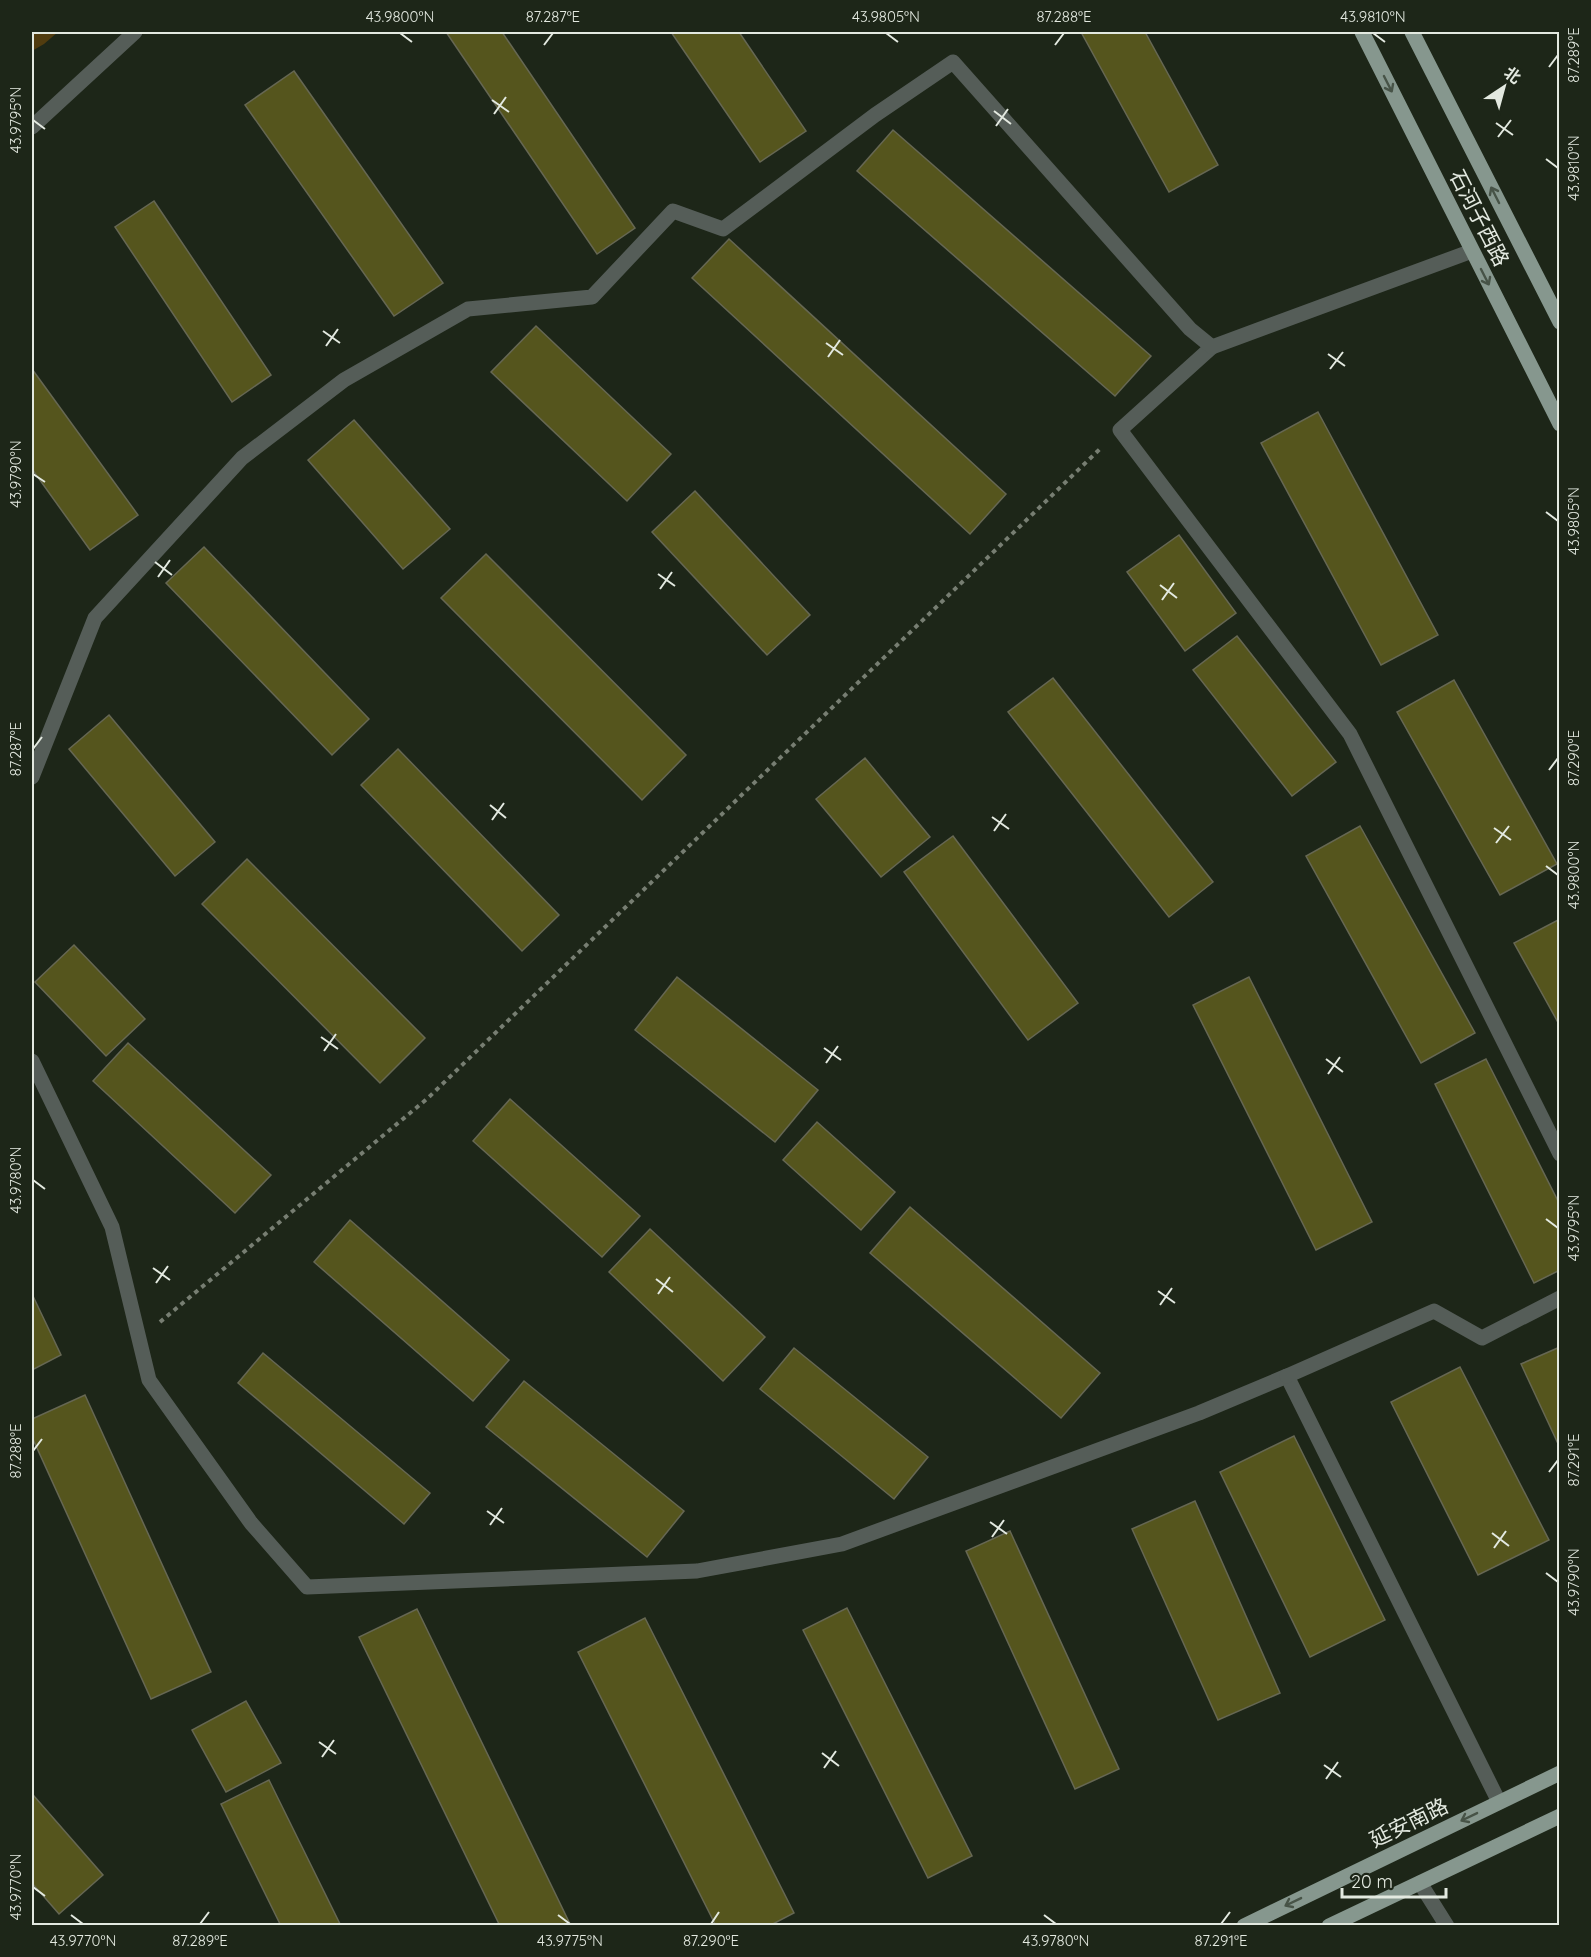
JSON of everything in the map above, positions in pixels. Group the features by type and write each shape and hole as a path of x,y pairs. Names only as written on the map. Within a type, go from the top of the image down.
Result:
{"main road":[{"name":"石河子西路","path":"1362,32 1560,424"},
{"name":"石河子西路","path":"1412,32 1560,322"},
{"name":"延安南路","path":"1244,1926 1560,1773"},
{"path":"1329,1926 1560,1816"}],"street":[{"path":"32,127 135,32"},
{"path":"32,777 95,618 242,458 344,380 468,309 592,297 673,211 723,229 875,115 953,62 1190,329 1212,347"},
{"path":"1472,251 1212,347 1120,430 1350,734 1560,1154"},
{"path":"32,1061 112,1227 150,1380 251,1522 307,1587 697,1571 842,1544 1188,1417 1434,1311 1482,1338 1560,1298"},
{"path":"1287,1376 1499,1803"},
{"path":"1420,1883 1447,1926"}],"path":[{"path":"140,1339 428,1098 1120,430"}],"shaded area":[{"path":"32,32 58,32 32,51"}],"building":[{"path":"446,32 502,32 635,228 597,254"},
{"path":"671,32 739,32 806,131 760,162"},
{"path":"1081,32 1145,32 1218,165 1169,192"},
{"path":"294,71 443,283 394,316 245,105"},
{"path":"893,130 1151,356 1115,396 857,171"},
{"path":"154,201 271,375 232,402 115,227"},
{"path":"729,239 1006,494 970,534 692,278"},
{"path":"536,326 671,454 627,501 491,372"},
{"path":"32,369 138,515 90,550 32,469"},
{"path":"1318,412 1438,635 1381,665 1261,443"},
{"path":"354,420 450,529 403,569 308,460"},
{"path":"695,491 810,615 767,655 652,532"},
{"path":"1179,535 1236,613 1185,651 1127,572"},
{"path":"204,547 369,719 332,755 166,583"},
{"path":"486,554 686,755 642,800 441,598"},
{"path":"1237,636 1336,762 1292,796 1193,670"},
{"path":"1053,678 1213,882 1169,917 1008,712"},
{"path":"1454,680 1557,864 1500,895 1397,712"},
{"path":"109,715 215,842 175,876 69,749"},
{"path":"398,749 559,915 522,951 361,785"},
{"path":"865,758 930,837 881,877 816,799"},
{"path":"1360,826 1475,1033 1421,1063 1306,856"},
{"path":"953,836 1078,1003 1028,1040 904,872"},
{"path":"247,859 425,1038 380,1083 202,904"},
{"path":"1560,919 1560,1026 1514,943"},
{"path":"74,945 145,1019 106,1056 35,982"},
{"path":"677,977 818,1090 775,1142 635,1030"},
{"path":"1249,977 1372,1222 1316,1250 1193,1005"},
{"path":"128,1043 271,1175 235,1213 93,1081"},
{"path":"1486,1059 1560,1205 1560,1270 1534,1283 1435,1084"},
{"path":"510,1099 640,1216 602,1257 473,1141"},
{"path":"817,1122 895,1192 861,1230 783,1160"},
{"path":"910,1207 1100,1373 1061,1418 870,1253"},
{"path":"350,1220 509,1360 473,1401 314,1262"},
{"path":"650,1229 765,1337 723,1381 609,1272"},
{"path":"32,1294 61,1355 32,1370"},
{"path":"1560,1347 1560,1448 1521,1364"},
{"path":"794,1348 928,1457 894,1499 760,1389"},
{"path":"263,1353 430,1493 404,1524 238,1383"},
{"path":"1460,1367 1549,1540 1478,1575 1391,1402"},
{"path":"524,1381 684,1511 647,1557 486,1427"},
{"path":"85,1395 211,1672 151,1699 32,1437 32,1419"},
{"path":"1294,1436 1385,1620 1310,1657 1220,1472"},
{"path":"1195,1501 1280,1693 1218,1720 1132,1529"},
{"path":"1010,1531 1119,1769 1075,1789 966,1551"},
{"path":"847,1608 972,1856 928,1878 803,1630"},
{"path":"417,1609 571,1926 500,1926 359,1637"},
{"path":"645,1618 794,1913 769,1926 716,1926 578,1652"},
{"path":"246,1701 281,1763 226,1792 192,1730"},
{"path":"269,1780 341,1926 281,1926 221,1804"},
{"path":"34,1796 103,1875 59,1914 32,1883 32,1799"}]}
